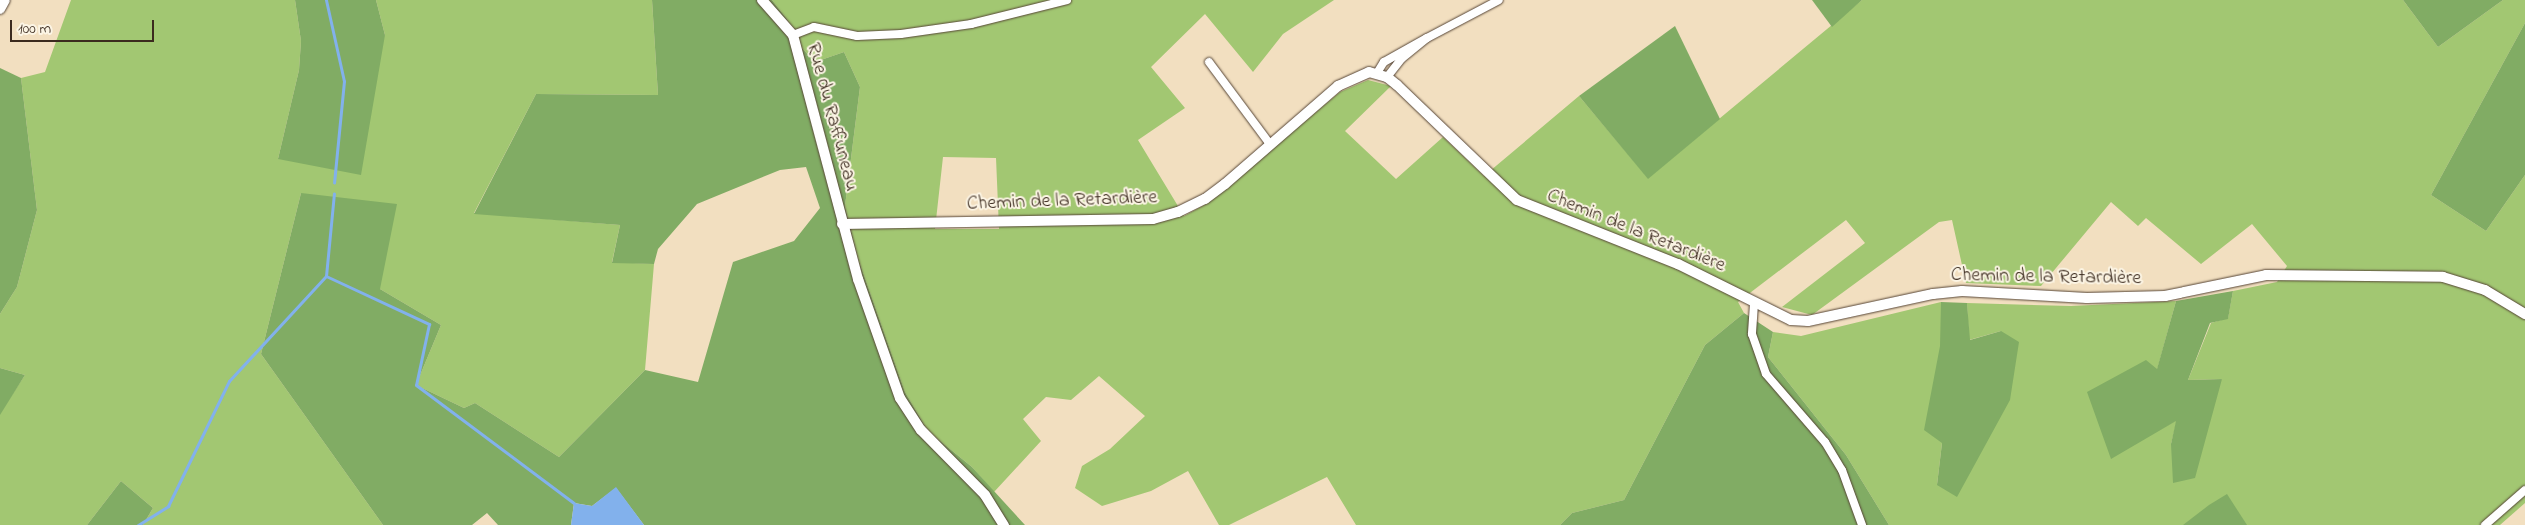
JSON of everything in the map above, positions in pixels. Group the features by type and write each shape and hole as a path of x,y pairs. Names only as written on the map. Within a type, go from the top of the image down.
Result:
{"street":[{"path":"0,9 5,0"},
{"name":"Rue du Raffuneau","path":"762,0 793,34 842,224 900,398 921,430 986,495 1004,525"},
{"path":"793,34 814,28 857,36 901,34 971,24 1067,0"},
{"path":"1382,75 1427,38 1499,0"},
{"path":"1209,62 1270,144"},
{"name":"Chemin de la Retardière","path":"842,224 1153,219 1178,212 1204,199 1338,86 1358,75 1382,75 1517,200 1678,264 1777,315 1808,321 1962,291 2087,298 2164,296 2266,275 2377,274 2442,276 2465,282 2485,290 2525,314"},
{"path":"1754,304 1752,334 1766,374 1825,442 1842,470 1862,525"},
{"path":"2484,525 2525,490"}],"green space":[{"path":"71,0 295,0 301,41 299,70 278,159 385,35 376,0 652,0 658,95 536,94 474,213 620,225 612,262 654,264 645,370 559,457 475,403 464,408 416,385 441,325 380,289 301,193 261,354 383,525 143,525 153,508 121,481 87,525 0,525 0,413 25,375 0,368 0,314 17,287 37,210 21,78 45,72"},
{"path":"295,0 376,0 385,35 361,175 278,159 299,70 301,41"},
{"path":"652,0 772,0 787,19 799,45 815,62 844,52 860,87 845,206 859,261 905,392 928,431 972,467 1025,525 644,525 616,488 592,506 574,503 571,525 498,525 487,513 472,525 383,525 261,354 301,193 397,204 380,289 441,325 416,385 464,408 475,403 559,457 645,370 698,382 733,262 794,241 820,208 806,167 780,170 697,204 658,249 654,264 612,263 620,225 474,214 536,94 658,95"},
{"path":"772,0 1334,0 1283,34 1253,72 1205,14 1151,67 1185,108 1138,140 1184,216 1206,204 1340,92 1368,80 1391,86 1345,131 1396,179 1443,137 1484,176 1579,96 1648,178 1862,0 2403,0 2438,47 2503,0 2525,0 2525,23 2431,195 2486,231 2525,175 2525,503 2500,525 1889,525 1846,455 1768,357 1773,332 1801,336 1941,302 1942,443 1937,485 2001,331 1969,340 1967,303 2071,306 2176,301 2157,370 2150,435 2177,420 2171,444 2222,379 2188,380 2211,323 2228,318 2233,291 2277,282 2287,266 2252,224 2201,264 2146,218 2138,226 2111,202 2041,286 1966,283 1952,220 1939,222 1812,315 1782,307 1865,243 1846,220 1738,302 1744,313 1705,345 1624,500 1572,513 1560,525 1356,525 1327,477 1229,525 1219,525 1188,471 1151,491 1102,506 1075,488 1082,466 1110,449 1145,416 1099,376 1071,400 1046,397 1023,419 1041,441 994,492 972,467 928,431 905,392 859,261 845,206 860,87 844,52 815,62 799,45 787,19","holes":["943,157 996,158 999,229 935,229"]},
{"path":"1812,0 1862,0 1832,27"},
{"path":"2403,0 2503,0 2438,47"},
{"path":"2525,23 2525,175 2486,231 2431,195"},
{"path":"1675,26 1720,119 1648,179 1579,96"},
{"path":"0,68 21,78 37,210 17,287 0,314"},
{"path":"2233,291 2228,319 2210,323 2188,380 2222,379 2195,478 2173,483 2171,444 2176,421 2111,459 2087,392 2146,360 2157,369 2176,301"},
{"path":"1941,302 1967,303 1970,340 2001,331 2019,342 2010,400 1957,497 1937,485 1942,443 1924,430 1940,346"},
{"path":"1744,313 1773,332 1768,357 1846,455 1889,525 1560,525 1572,513 1624,500 1705,345"},
{"path":"0,368 25,375 0,415"},
{"path":"121,481 153,508 143,525 87,525"},
{"path":"2227,494 2247,525 2183,525 2209,505"}],"water":[{"path":"616,487 644,525 571,525 574,503 592,506"}],"waterway":[{"path":"326,0 344,81 334,183"},
{"path":"138,525 168,506 229,381 326,276 334,193"},
{"path":"326,276 429,324 416,385 574,503"}]}
